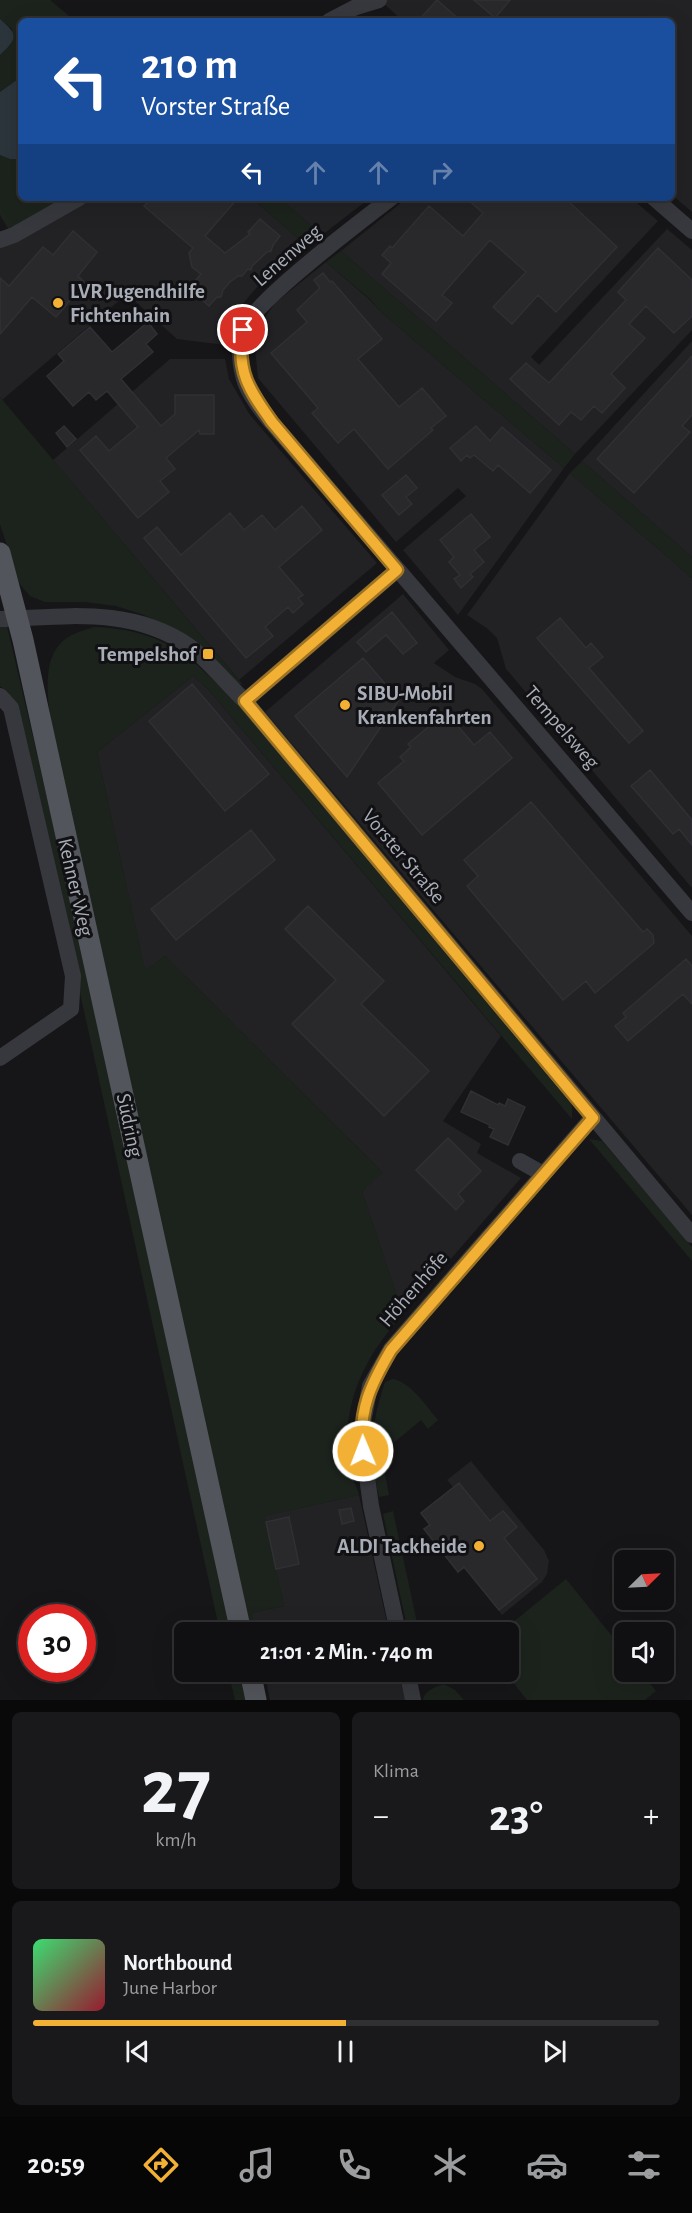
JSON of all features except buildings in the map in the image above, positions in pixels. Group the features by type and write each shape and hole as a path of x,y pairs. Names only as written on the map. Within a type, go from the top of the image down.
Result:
{"main road":[{"name":"Südring","path":"0,553 9,619 239,1622"},
{"path":"252,1682 256,1700"}],"street":[{"path":"335,18 356,7 379,0"},
{"path":"0,240 14,235 74,201"},
{"name":"Lenenweg","path":"241,363 243,330 263,304 388,201"},
{"path":"657,201 692,231"},
{"name":"Tempelsweg","path":"241,363 245,381 253,397 272,422 692,913"},
{"path":"245,701 397,570"},
{"name":"Vorster Straße","path":"9,619 96,615 144,623 189,646 245,701 692,1235"},
{"name":"Kehner Weg","path":"0,696 11,708 73,976 71,1009 0,1058"},
{"name":"Höhenhöfe","path":"396,1622 370,1506 361,1433 370,1386 391,1350 593,1118"},
{"path":"520,1161 543,1174"},
{"path":"409,1682 413,1700"}],"shaded area":[{"path":"0,0 50,0 71,18 18,18 18,79 0,92 0,55 11,45 12,29 0,19"},
{"path":"386,0 692,0 692,212 675,198 675,18 400,18 382,2"},
{"path":"0,19 14,37 0,55"},
{"path":"18,79 18,159 0,155 0,92"},
{"path":"0,155 18,159 18,201 63,201 10,232 0,215"},
{"name":"LVR Jugendhilfe Fichtenhain","path":"87,201 255,201 308,247 257,287 236,312 225,345 177,339 127,294 2,400 0,397 0,245"},
{"path":"255,201 282,201 322,235 308,247"},
{"path":"282,201 366,201 322,235"},
{"path":"403,201 635,201 658,221 531,357 539,365 667,229 692,250 692,330 575,454 341,251"},
{"path":"341,251 575,454 564,468 381,312 370,299 326,262"},
{"path":"326,262 381,312 564,468 458,615 403,550 466,496 458,488 396,542 258,378 255,347 264,319 275,303"},
{"path":"692,341 692,557 582,461"},
{"path":"170,359 225,359 229,379 250,415 377,563 239,680 53,460"},
{"path":"0,397 243,685 237,683 170,628 144,615 116,606 85,602 45,602 30,596 19,583 0,524"},
{"path":"582,461 692,557 692,578 570,473"},
{"path":"570,473 692,578 692,888 506,669 497,638 467,615"},
{"path":"403,594 449,650 434,663 455,677 482,689 692,936 692,1215 265,712"},
{"path":"7,626 95,1002 233,1622 218,1622 47,842 6,691 0,686 0,627"},
{"path":"94,627 140,634 175,649 205,672 238,704 572,1105 572,1119 207,688 193,676 97,752 145,970 165,956 383,1173 362,1191 403,1314 371,1357 351,1406 347,1459 359,1495 265,1516 284,1606 252,1613 254,1622 246,1622 51,725 48,695 49,666 60,644 76,633"},
{"path":"193,676 207,688 501,1036 443,1121 481,1144 477,1153 521,1178 403,1314 362,1191 382,1172 165,956 145,971 97,752"},
{"path":"589,1139 602,1141 692,1247 692,1261"},
{"path":"393,1379 413,1390 438,1420 428,1429 421,1420 384,1451 390,1460 383,1464 389,1495 379,1497 373,1452 374,1426 385,1382"},
{"path":"471,1461 544,1550 549,1561 547,1574 542,1582 502,1615 465,1568 458,1573 423,1529 429,1524 420,1514 453,1487 447,1480"},
{"path":"359,1495 387,1622 253,1622 251,1613 284,1606 264,1516"},
{"path":"393,1511 417,1622 406,1622 383,1514"},
{"path":"566,1579 614,1639 614,1682 649,1682 656,1691 645,1700 527,1700 513,1682 519,1682 519,1622 513,1622"},
{"path":"231,1682 244,1682 248,1700 235,1700"},
{"path":"266,1682 401,1682 405,1700 270,1700"},
{"path":"444,1684 455,1690 464,1700 423,1700 428,1691"}],"place":[{"name":"LVR Jugendhilfe Fichtenhain","path":"58,303"},
{"name":"Tempelshof","path":"208,654"},
{"name":"SIBU-Mobil Krankenfahrten","path":"345,705"},
{"name":"ALDI Tackheide","path":"479,1546"}],"route":[{"path":"243,330 240,357 245,381 253,397 397,570 245,701 593,1118 391,1350 370,1386 361,1433 363,1451"}]}
